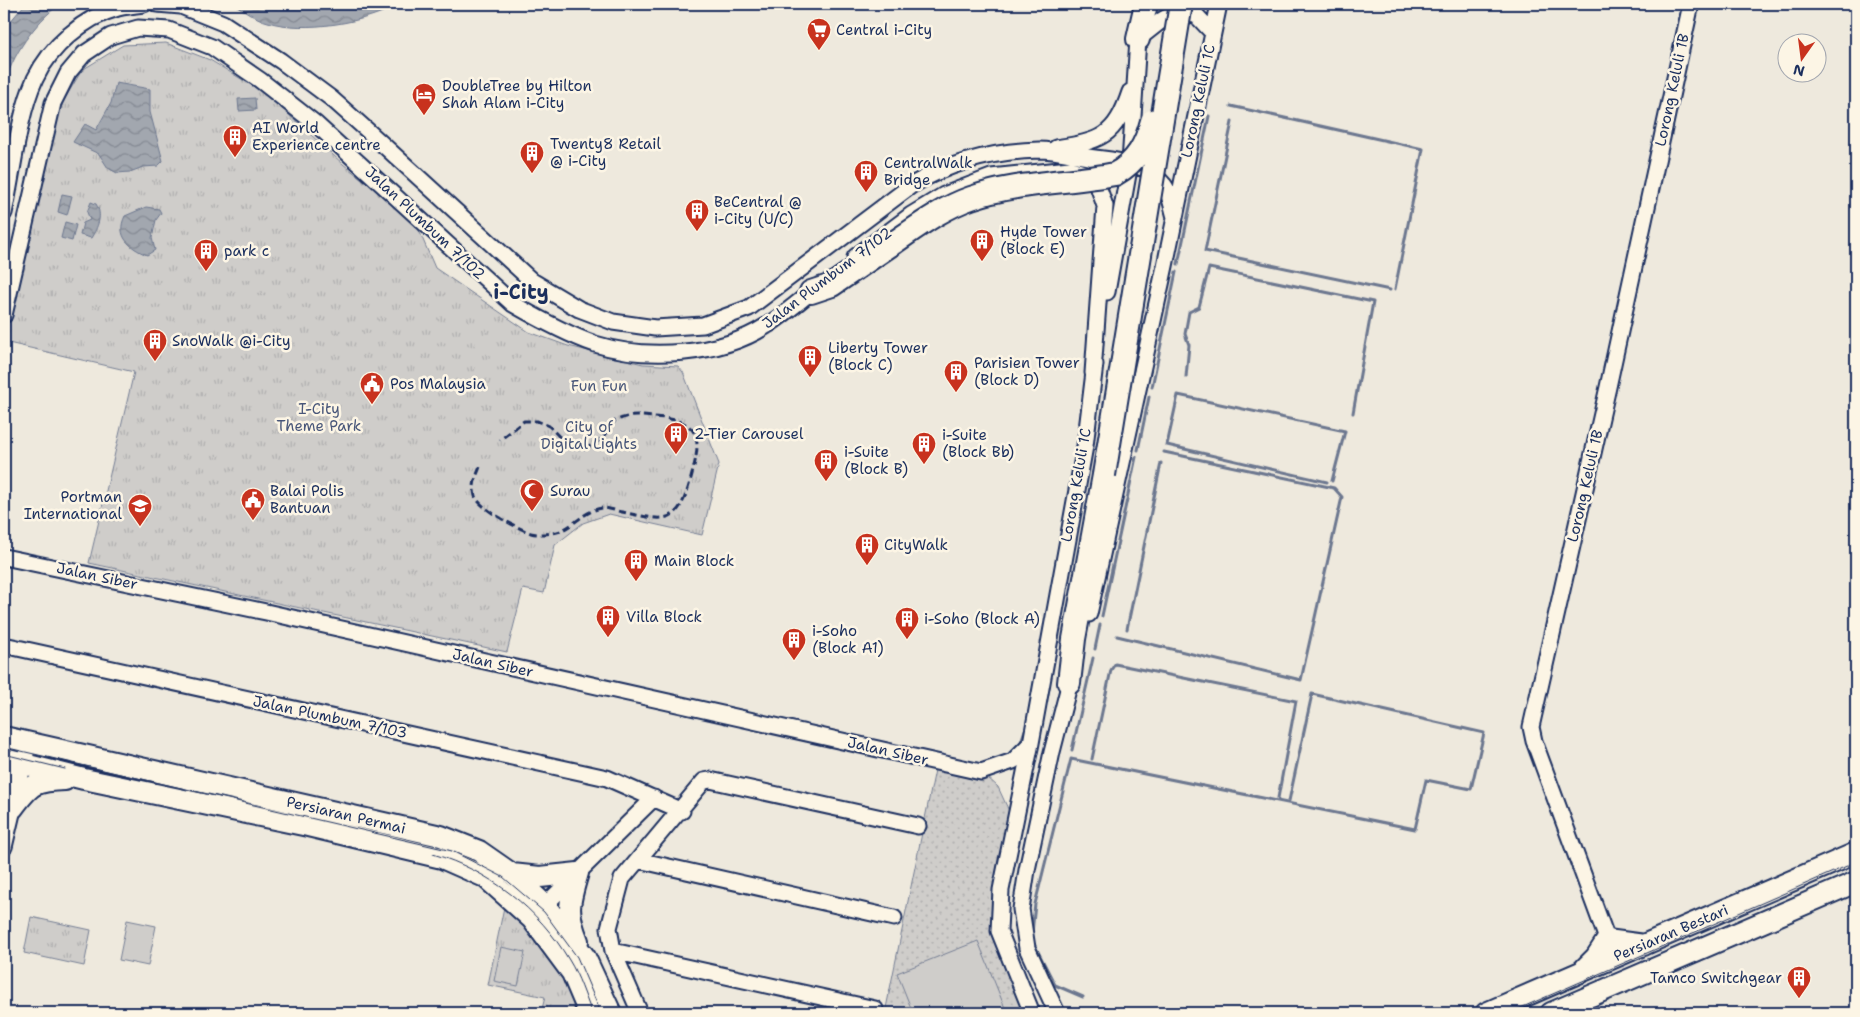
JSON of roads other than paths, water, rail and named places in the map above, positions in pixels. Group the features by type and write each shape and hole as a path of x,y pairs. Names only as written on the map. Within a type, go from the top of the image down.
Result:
{"highway":[{"path":"1138,40 1146,4"},
{"path":"811,292 832,285 944,210 969,198 1017,188 1107,176 1126,168 1143,149 1149,132 1178,6"},
{"path":"1069,684 1074,639 1104,475 1178,6"}],"main road":[{"name":"Persiaran Permai","path":"4,737 442,836 479,850 512,874 538,912 572,973 589,1013"},
{"path":"4,744 26,757 97,766 120,763"},
{"name":"Persiaran Permai","path":"4,759 26,757 84,779 308,826 442,858 486,877 538,912 585,959 611,1013"},
{"path":"4,764 12,781 14,808"},
{"path":"14,808 30,786 41,781 84,779"},
{"name":"Persiaran Bestari","path":"1611,949 1644,945 1856,853"},
{"path":"512,874 540,877 578,873 569,908 570,921 585,959"},
{"name":"Persiaran Bestari","path":"1551,1013 1856,882"},
{"path":"1826,895 1856,894"},
{"path":"1486,1013 1579,973 1596,957 1611,949"}],"street":[{"path":"4,213 26,104 36,78 56,48 85,22 116,8 144,4"},
{"name":"Jalan Plumbum 7/102","path":"156,4 181,6 223,23 318,88 361,124 532,281 579,309 613,322 655,328 703,325 749,308 793,277 894,197 932,173 958,162 986,156 1040,150 1130,163 1147,170 1165,186 1175,217"},
{"name":"Lorong Keluli 1C","path":"1057,1013 1026,948 1021,909 1027,870 1050,761 1069,684 1089,617 1175,217 1218,4"},
{"name":"Lorong Keluli 1B","path":"1611,949 1534,741 1531,727 1608,386 1691,4"},
{"path":"1138,40 1178,6"},
{"name":"Lorong Keluli 1C","path":"1178,6 1196,15 1213,33"},
{"name":"Jalan Plumbum 7/102","path":"4,316 53,103 68,73 84,54 111,36 138,28 169,30 212,47 260,80 316,124 512,304 551,325 597,344 638,351 679,354 729,343 765,327 911,215 944,195 992,178 1063,170 1087,174 1097,183 1105,206 1093,373"},
{"name":"Lorong Keluli 1C","path":"1032,1013 1010,961 1000,931 1000,890 1031,743 1085,446 1093,373 1130,163 1138,69 1138,40"},
{"path":"260,80 270,55"},
{"path":"1040,150 1090,143 1110,132 1124,111 1138,69"},
{"name":"Jalan Siber","path":"4,557 266,612 981,772 1013,761 1031,743"},
{"name":"Jalan Plumbum 7/103","path":"4,645 607,778 677,816"},
{"path":"4,847 26,757"},
{"path":"640,1013 614,951 609,928 622,879 677,816 704,781 710,780 918,826"},
{"path":"538,912 651,802"},
{"path":"638,860 894,918"},
{"path":"614,951 874,1009"}],"water":[{"path":"25,4 60,4 42,20 25,41 12,63 4,87 4,29"},
{"path":"234,4 286,4 298,8 399,4 386,11 353,21 317,26 299,26 264,21"},
{"path":"116,83 150,89 150,112 163,161 158,166 143,167 130,172 117,173 108,168 99,154 73,142 85,124 96,130 111,103"},
{"path":"255,98 256,110 239,111 238,99"},
{"path":"62,194 72,196 67,215 58,212"},
{"path":"91,202 96,204 99,217 98,225 91,238 80,235 83,223 90,220 87,212"},
{"path":"146,207 159,209 161,213 156,220 152,238 155,250 147,255 130,245 122,230 125,216"},
{"path":"65,222 76,225 72,241 61,238"}],"waterway":[{"path":"1231,106 1423,149 1395,289"},
{"path":"1178,264 1209,116"},
{"path":"1232,122 1205,251 1390,290"},
{"path":"1186,377 1189,345 1185,334 1189,312 1199,307 1209,268 1373,302 1353,413"},
{"path":"1152,387 1176,272"},
{"path":"1327,482 1167,445 1178,395 1345,431 1332,481"},
{"path":"1138,450 1149,397"},
{"path":"1117,636 1301,680 1342,497 1334,488 1164,452"},
{"path":"1102,616 1136,457"},
{"path":"1127,629 1161,463"},
{"path":"1095,649 1100,625"},
{"path":"1072,750 1093,658"},
{"path":"1092,759 1111,670 1115,664 1296,701 1278,798"},
{"path":"1032,933 1035,904 1071,759 1415,829 1426,780 1471,789 1484,733 1312,694 1289,801"},
{"path":"1020,745 1025,730"},
{"path":"1033,942 1055,985 1083,997"}],"tram line":[{"path":"4,747 452,851 503,877 544,912 577,957 601,1013"},
{"path":"4,754 65,769"},
{"path":"433,854 454,861 474,871 511,894 528,909 543,924 573,966 592,1013"},
{"path":"1509,1013 1856,862"}],"railway":[{"path":"480,467 474,488 478,501 491,512 517,527 531,533 544,534 563,530 590,512 603,508 650,517 668,517 675,513 686,494 697,452 695,434 690,427 682,422 670,419 645,416 630,416 615,421 601,439 585,449 570,448 549,426 537,421 524,421 500,440"}],"place":[{"name":"Central i-City","path":"819,51"},
{"name":"DoubleTree by Hilton Shah Alam i-City","path":"424,116"},
{"name":"AI World Experience centre","path":"235,158"},
{"name":"Twenty8 Retail @ i-City","path":"532,174"},
{"name":"CentralWalk Bridge","path":"866,193"},
{"name":"BeCentral @ i-City (U/C)","path":"697,232"},
{"name":"Hyde Tower (Block E)","path":"982,262"},
{"name":"park c","path":"206,272"},
{"name":"SnoWalk @i-City","path":"155,362"},
{"name":"Liberty Tower (Block C)","path":"810,378"},
{"name":"Parisien Tower (Block D)","path":"956,393"},
{"name":"Pos Malaysia","path":"372,405"},
{"name":"2-Tier Carousel","path":"676,455"},
{"name":"i-Suite (Block Bb)","path":"924,465"},
{"name":"i-Suite (Block B)","path":"826,482"},
{"name":"Surau","path":"532,512"},
{"name":"Balai Polis Bantuan","path":"253,521"},
{"name":"Portman International","path":"140,527"},
{"name":"CityWalk","path":"867,566"},
{"name":"Main Block","path":"636,582"},
{"name":"Villa Block","path":"608,638"},
{"name":"i-Soho (Block A)","path":"907,640"},
{"name":"i-Soho (Block A1)","path":"794,661"},
{"name":"Tamco Switchgear","path":"1799,999"}],"district":[{"name":"i-City","path":"521,292"}],"park label":[{"name":"Fun Fun","path":"599,386"},
{"name":"I-City Theme Park","path":"319,418"},
{"name":"City of Digital Lights","path":"589,436"}]}
